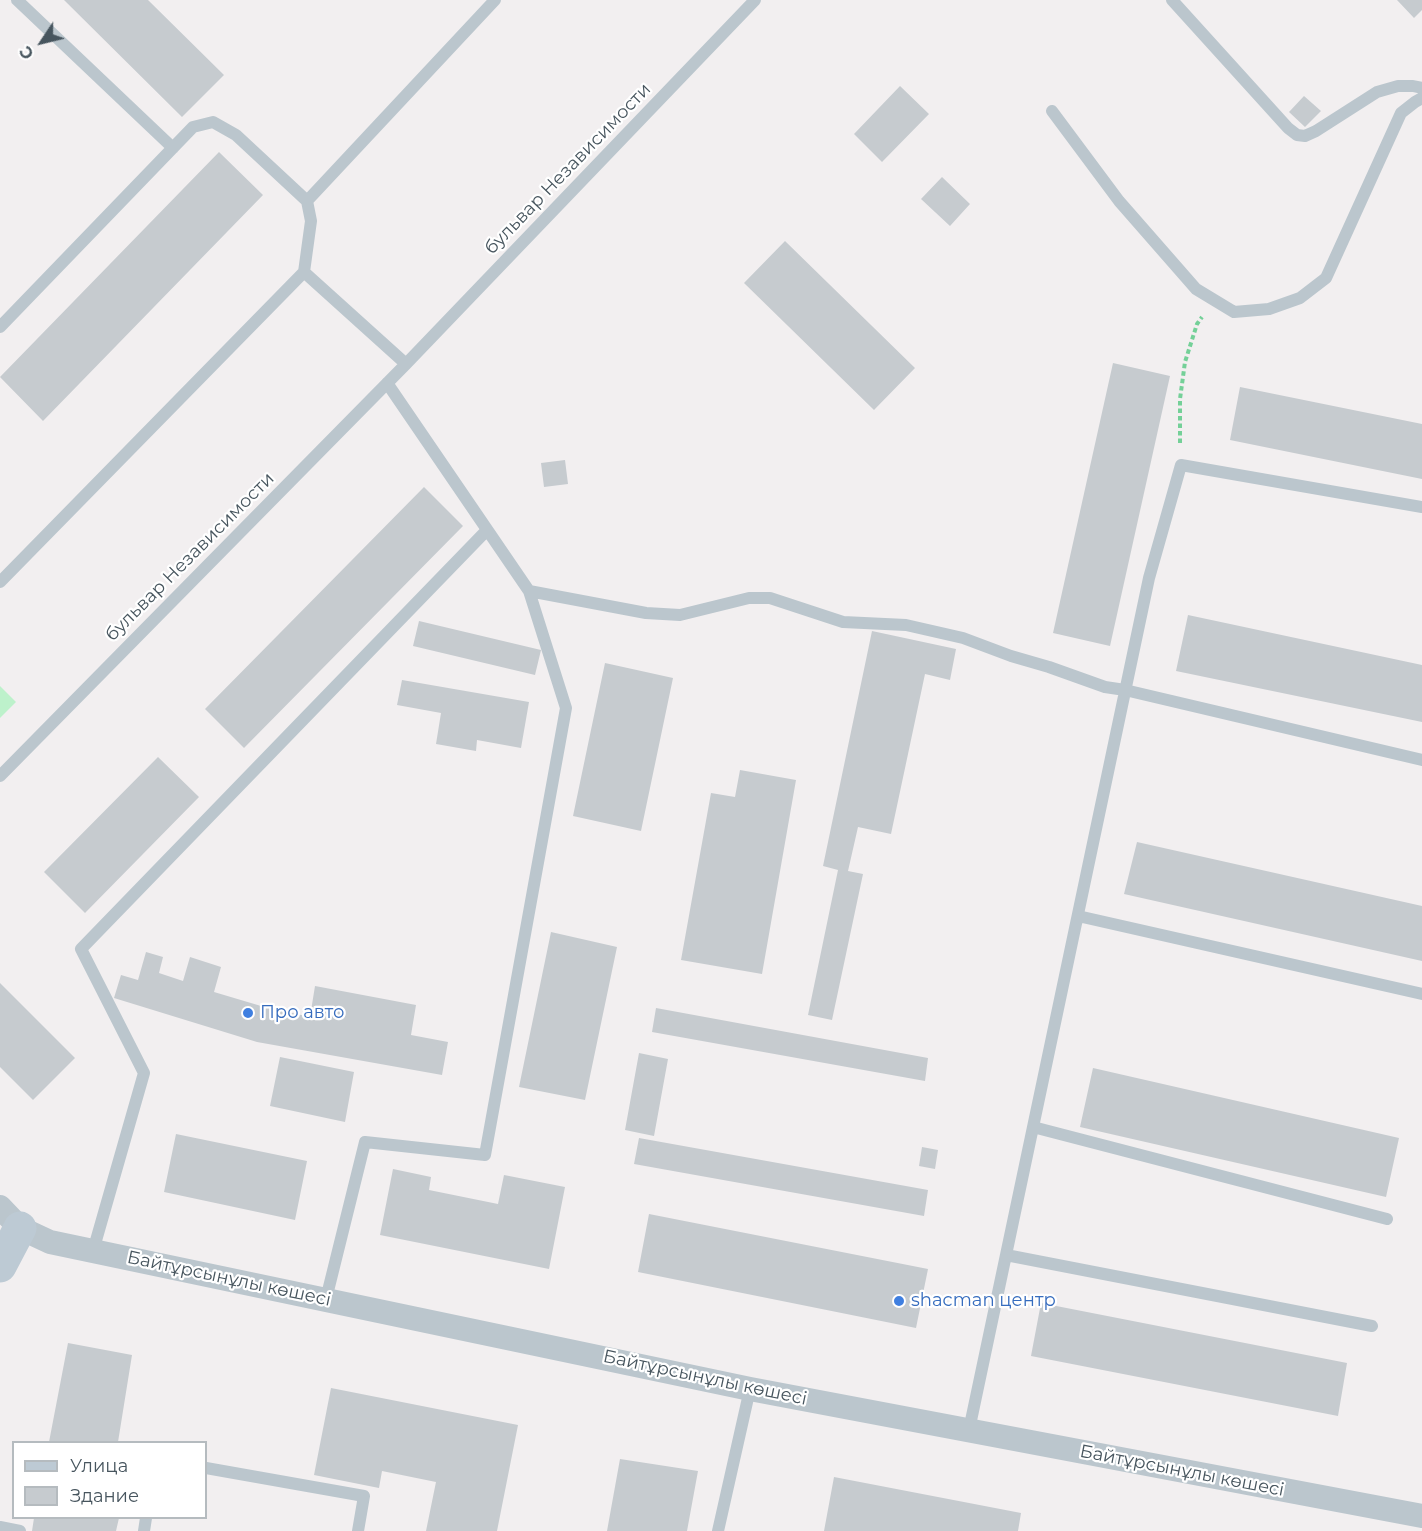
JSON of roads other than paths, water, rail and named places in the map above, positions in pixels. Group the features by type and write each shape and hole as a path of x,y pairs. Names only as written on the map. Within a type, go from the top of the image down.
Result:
{"street":[{"name":"Байтұрсынұлы көшесі","path":"10,1218 50,1242 750,1389 1422,1516"},
{"path":"0,1266 10,1218"}],"lane":[{"path":"17,0 173,148"},
{"path":"308,201 495,0"},
{"name":"бульвар Независимости","path":"0,776 406,364 755,0"},
{"path":"1172,0 1288,128 1297,135 1305,136 1316,131 1377,92 1398,86 1422,88"},
{"path":"1052,111 1119,201 1196,289 1234,312 1269,309 1300,298 1326,278 1401,113 1422,98"},
{"path":"0,327 193,127 213,122 236,135 308,201 311,221 304,272 0,582"},
{"path":"304,272 406,364"},
{"path":"326,1299 365,1142 485,1155 566,708 529,591 387,383"},
{"path":"969,1430 1149,578 1181,465 1422,507"},
{"path":"93,1251 144,1073 81,949 487,530"},
{"path":"529,591 645,613 680,615 749,598 770,598 843,622 906,625 963,638 1105,687 1422,760"},
{"path":"1078,916 1422,994"},
{"path":"1033,1127 1387,1219"},
{"path":"1006,1255 1372,1326"},
{"path":"718,1531 750,1389"},
{"path":"207,1468 364,1496 358,1531"},
{"path":"0,1527 20,1531"}],"place":[{"name":"Про авто","path":"248,1013"},
{"name":"shacman центр","path":"899,1301"}]}
